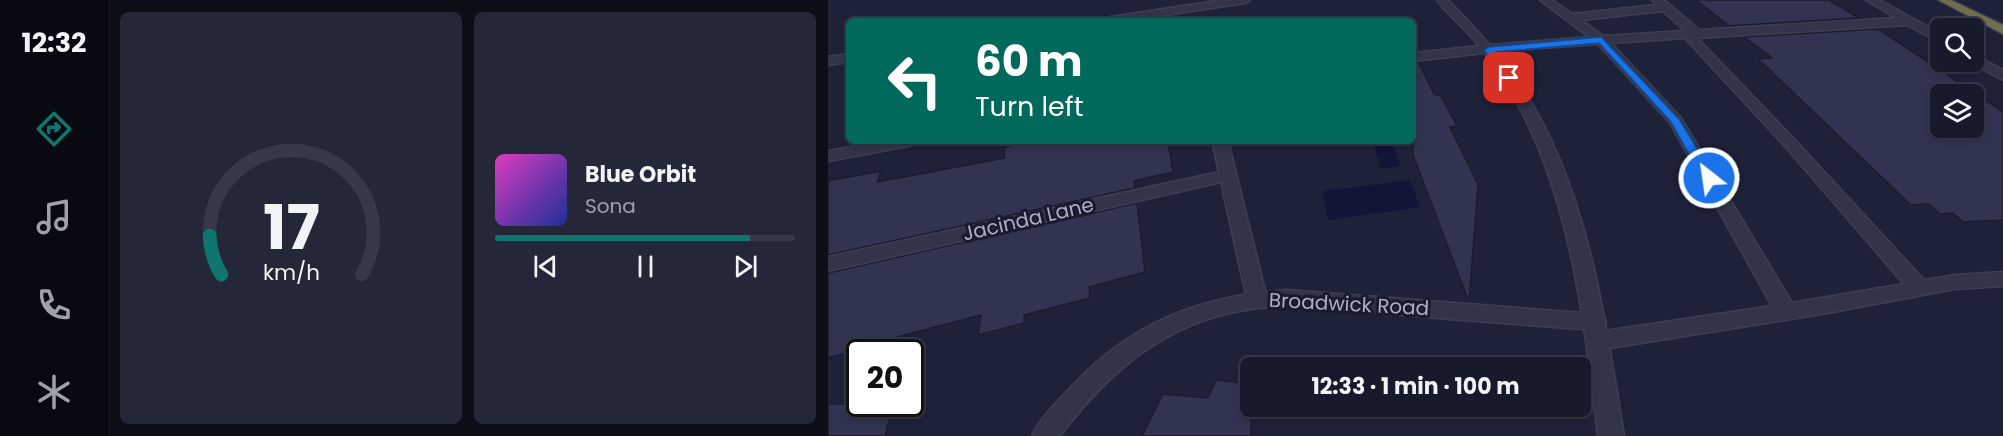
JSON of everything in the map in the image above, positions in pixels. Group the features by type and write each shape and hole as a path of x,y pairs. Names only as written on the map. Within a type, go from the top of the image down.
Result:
{"highway":[{"path":"1943,0 2003,30"}],"street":[{"path":"1125,18 1245,0"},
{"path":"1442,0 1489,50 1520,95 1541,136 1561,185 1579,248 1597,331 1611,436"},
{"path":"1545,0 1601,40 1676,121 1786,311"},
{"path":"1871,0 1930,33"},
{"path":"1569,18 1661,4 1691,34 1919,288"},
{"path":"1416,57 1601,40 1909,21"},
{"path":"828,61 846,58"},
{"path":"1984,65 2003,76"},
{"path":"828,156 893,144"},
{"path":"1221,144 1257,299"},
{"name":"Jacinda Lane","path":"828,264 1228,175"},
{"name":"Broadwick Road","path":"1045,436 1068,404 1114,357 1136,341 1189,314 1222,304 1257,299 1288,298 1597,331 1786,311 1955,282 2003,279"}],"shaded area":[{"path":"1374,144 1393,144 1400,166 1381,169"},
{"path":"1410,180 1420,207 1328,220 1322,191"}],"building":[{"path":"1696,0 1829,0 1859,18 1729,26"},
{"path":"1878,29 1930,64 1930,72 1943,72 1961,84 1930,84 1930,138 1984,138 1984,99 2003,112 2003,220 1963,222 1953,213 1940,214 1929,204 1911,205 1758,59 1772,58 1744,37"},
{"path":"1416,63 1419,63 1434,94 1441,96 1457,126 1450,127 1478,184 1469,302 1413,155 1413,144 1416,144"},
{"path":"1020,144 1168,144 1173,172 1134,181 1135,188 828,255 828,181 881,171 877,182 1004,158 1005,147"},
{"path":"1137,203 1145,272 1089,287 1090,298 1024,315 1024,323 978,335 981,315 889,339 846,339 846,353 828,358 828,273"},
{"path":"1216,380 1240,383 1240,417 1251,417 1251,436 1142,436 1163,394 1208,398"},
{"path":"828,404 846,404 846,417 890,417 885,436 828,436"}],"route":[{"path":"1509,78 1489,50 1601,40 1676,121 1709,178"}]}
